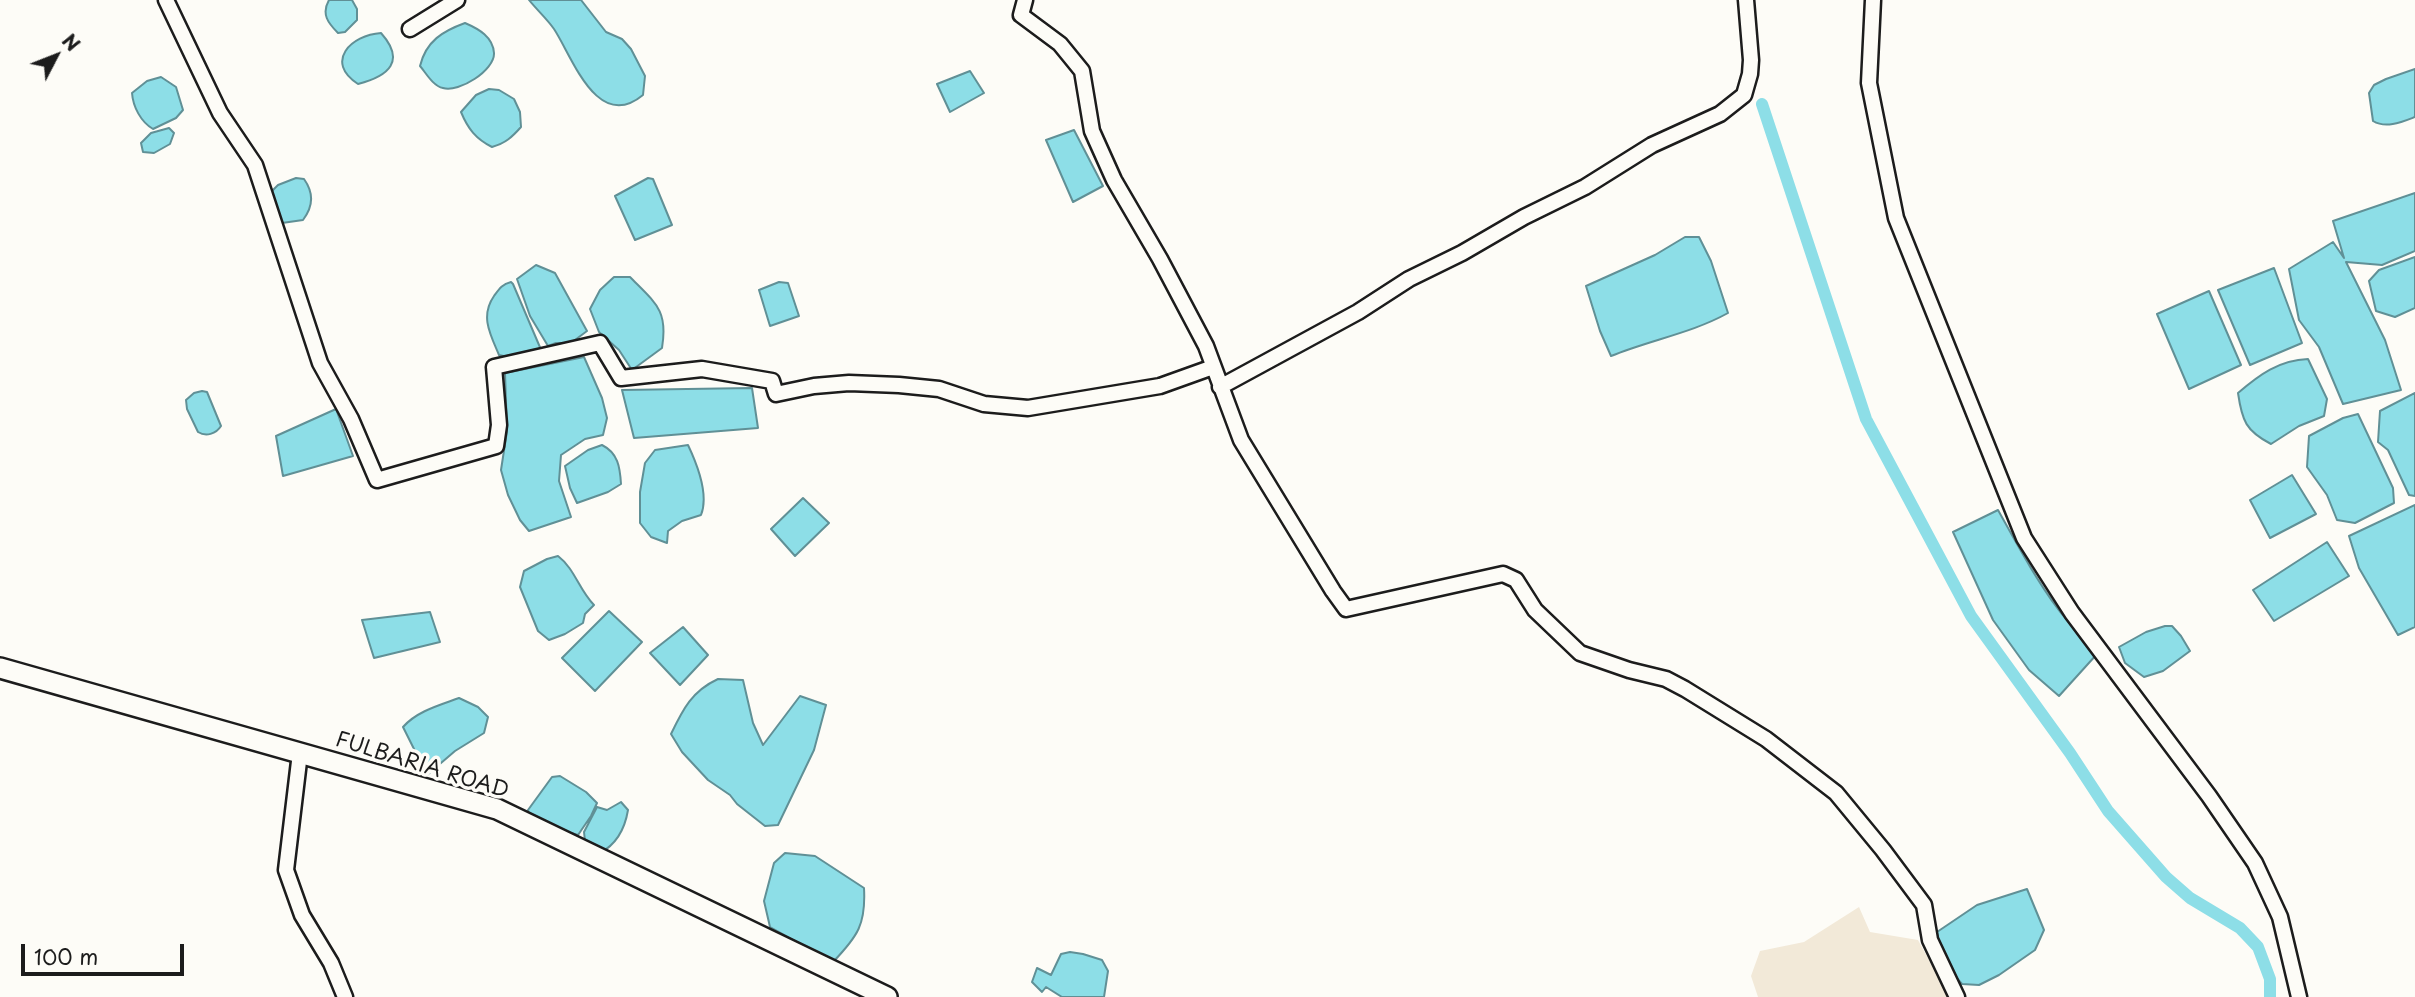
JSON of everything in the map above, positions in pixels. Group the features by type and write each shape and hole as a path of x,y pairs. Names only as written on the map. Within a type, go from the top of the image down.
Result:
{"main road":[{"name":"FULBARIA ROAD","path":"0,668 497,809 887,997"}],"street":[{"path":"166,0 220,113 255,165 320,363 351,418 377,480 496,446 499,425 494,367 600,343 621,378 702,369 772,381 775,394 814,386 849,383 899,384 939,389 984,404 1028,408 1160,386 1213,367"},
{"path":"410,29 457,0"},
{"path":"1025,0 1021,15 1060,44 1082,71 1092,131 1114,180 1206,346 1248,452 1346,608 1503,574 1516,580 1535,610 1580,653 1666,679 1720,708 1766,738 1836,793 1883,850 1924,905 1930,940 1957,997"},
{"path":"1220,387 1358,312 1409,279 1585,187 1652,145 1720,114 1744,95 1751,74 1746,0"},
{"path":"1873,0 1869,83 1896,218 2024,538 2072,613 2209,796 2255,863 2280,917 2300,997"},
{"path":"300,753 286,870 302,915 331,963 345,997"}],"shaded area":[{"path":"1859,907 1870,932 1918,940 1949,997 1758,997 1751,976 1760,951 1804,942"}],"water":[{"path":"329,0 352,0 357,9 357,20 345,32 338,33 329,22 326,10"},
{"path":"529,0 581,0 606,32 622,39 631,49 645,76 643,95 627,104 612,105 599,98 578,72 554,29"},
{"path":"465,23 488,38 493,47 493,60 483,73 466,84 450,89 439,87 420,66 423,57 436,38"},
{"path":"381,33 392,52 391,66 378,77 358,84 348,76 342,59 352,44"},
{"path":"2415,69 2415,117 2389,125 2373,121 2369,93 2374,85"},
{"path":"970,71 984,93 950,112 937,84"},
{"path":"161,77 176,87 183,110 176,118 153,129 138,114 132,93 147,81"},
{"path":"489,89 499,90 514,99 520,112 521,127 501,144 492,147 473,133 461,112 476,95"},
{"path":"169,128 174,133 170,144 154,153 143,152 141,143 151,133"},
{"path":"1074,130 1103,186 1073,202 1046,140"},
{"path":"296,178 304,179 309,189 309,210 303,220 282,223 272,191 278,185"},
{"path":"648,178 653,179 672,225 635,240 615,196"},
{"path":"2415,193 2415,251 2382,265 2346,262 2385,340 2401,390 2343,404 2319,347 2299,320 2289,269 2333,242 2344,258 2333,221"},
{"path":"1685,237 1699,237 1711,261 1728,313 1700,326 1611,356 1586,286 1655,255"},
{"path":"2415,257 2415,308 2395,317 2376,311 2369,281 2379,270"},
{"path":"536,265 555,273 587,331 571,343 548,346 530,316 517,279"},
{"path":"2274,268 2302,343 2250,365 2218,290"},
{"path":"614,277 630,277 649,296 662,317 662,348 632,370 619,350 599,332 590,309 600,290"},
{"path":"511,282 542,352 517,359 499,355 487,318 494,296 503,285"},
{"path":"779,282 788,283 799,316 770,326 759,290"},
{"path":"2209,291 2241,365 2189,389 2157,314"},
{"path":"584,357 602,398 607,418 603,435 585,439 561,455 559,481 571,517 529,531 520,520 508,495 501,470 507,431 505,373"},
{"path":"2308,359 2327,399 2324,416 2299,426 2271,444 2247,424 2241,411 2238,393 2270,370 2288,362"},
{"path":"752,388 758,428 634,438 622,390"},
{"path":"207,392 221,426 211,434 198,432 187,409 186,400 194,393"},
{"path":"2415,393 2415,496 2409,495 2388,450 2378,442 2380,411"},
{"path":"336,409 353,456 283,476 276,436"},
{"path":"2358,414 2393,488 2394,503 2355,523 2337,520 2327,495 2307,467 2309,436 2343,418"},
{"path":"602,445 612,452 617,461 621,484 608,492 577,503 565,466 588,450"},
{"path":"688,445 701,480 703,507 701,515 682,521 668,531 667,543 651,537 640,523 640,492 645,463 655,450"},
{"path":"2292,475 2316,514 2270,538 2250,500"},
{"path":"803,498 829,523 795,556 771,529"},
{"path":"2415,505 2415,627 2398,635 2359,568 2349,536"},
{"path":"1998,510 2026,561 2050,597 2097,654 2059,696 2029,670 1993,620 1953,532"},
{"path":"2327,542 2349,576 2274,621 2253,590"},
{"path":"558,556 569,567 594,605 585,614 583,623 549,640 538,631 520,587 524,571"},
{"path":"609,611 642,642 595,691 562,658"},
{"path":"430,612 440,642 374,658 362,620"},
{"path":"2172,626 2190,651 2163,671 2144,677 2125,663 2119,647 2146,632"},
{"path":"683,627 708,655 680,685 650,653"},
{"path":"718,679 743,680 753,723 763,745 800,696 826,705 814,750 778,825 765,826 730,795 708,780 682,752 671,734 689,702 701,689"},
{"path":"459,698 478,707 488,717 484,733 455,751 427,775 403,727 422,713"},
{"path":"560,776 586,792 597,803 578,835 530,821 528,810 552,777"},
{"path":"621,802 628,810 616,840 600,853 586,850 584,832 597,807 607,810"},
{"path":"785,853 815,856 864,888 864,911 859,929 833,962 770,927 764,901 774,863"},
{"path":"2027,889 2044,930 2035,950 1999,975 1979,985 1962,984 1945,960 1937,932 1977,905"},
{"path":"1070,952 1102,960 1108,971 1104,997 1062,997 1046,987 1042,992 1032,982 1037,968 1051,975 1061,954"}],"waterway":[{"path":"1762,104 1866,419 1971,616 2070,753 2108,811 2166,877 2190,898 2240,928 2258,947 2270,979 2270,997"}]}
